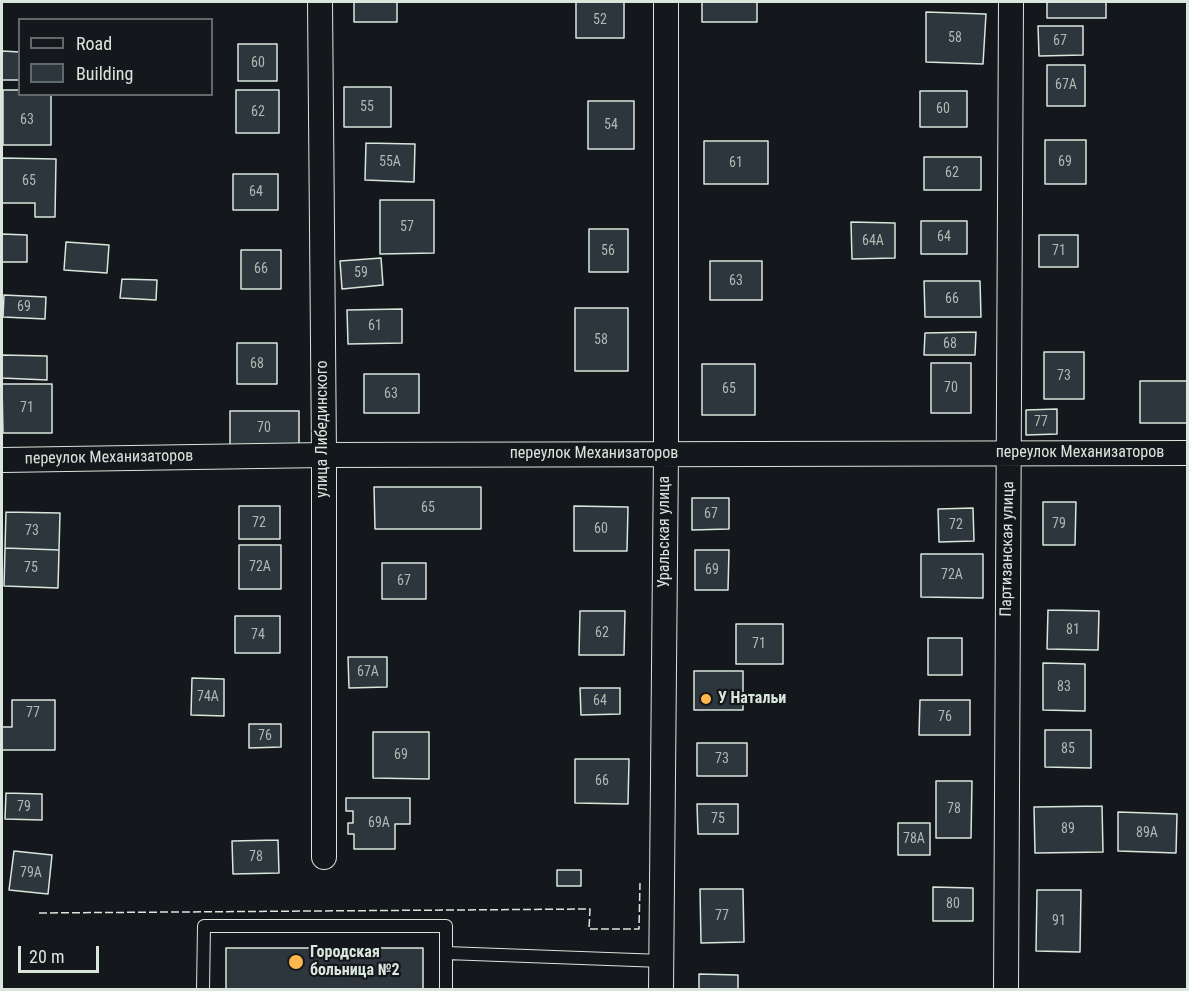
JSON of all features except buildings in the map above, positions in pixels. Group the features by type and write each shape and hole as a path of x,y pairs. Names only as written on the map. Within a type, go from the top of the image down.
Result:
{"street":[{"name":"улица Либединского","path":"320,2 324,455 324,857"},
{"name":"Уральская улица","path":"661,990 666,454 666,2"},
{"name":"Партизанская улица","path":"1006,990 1006,540 1010,454 1011,2"},
{"name":"переулок Механизаторов","path":"2,460 324,455 1188,453"}],"lane":[{"path":"203,990 204,926 446,926 446,990"},
{"path":"446,953 662,961"}],"fence":[{"path":"39,913 590,909 589,929 639,929 640,883"}],"place":[{"name":"У Натальи","path":"706,699"},
{"name":"Городская больница №2","path":"296,962"}]}
